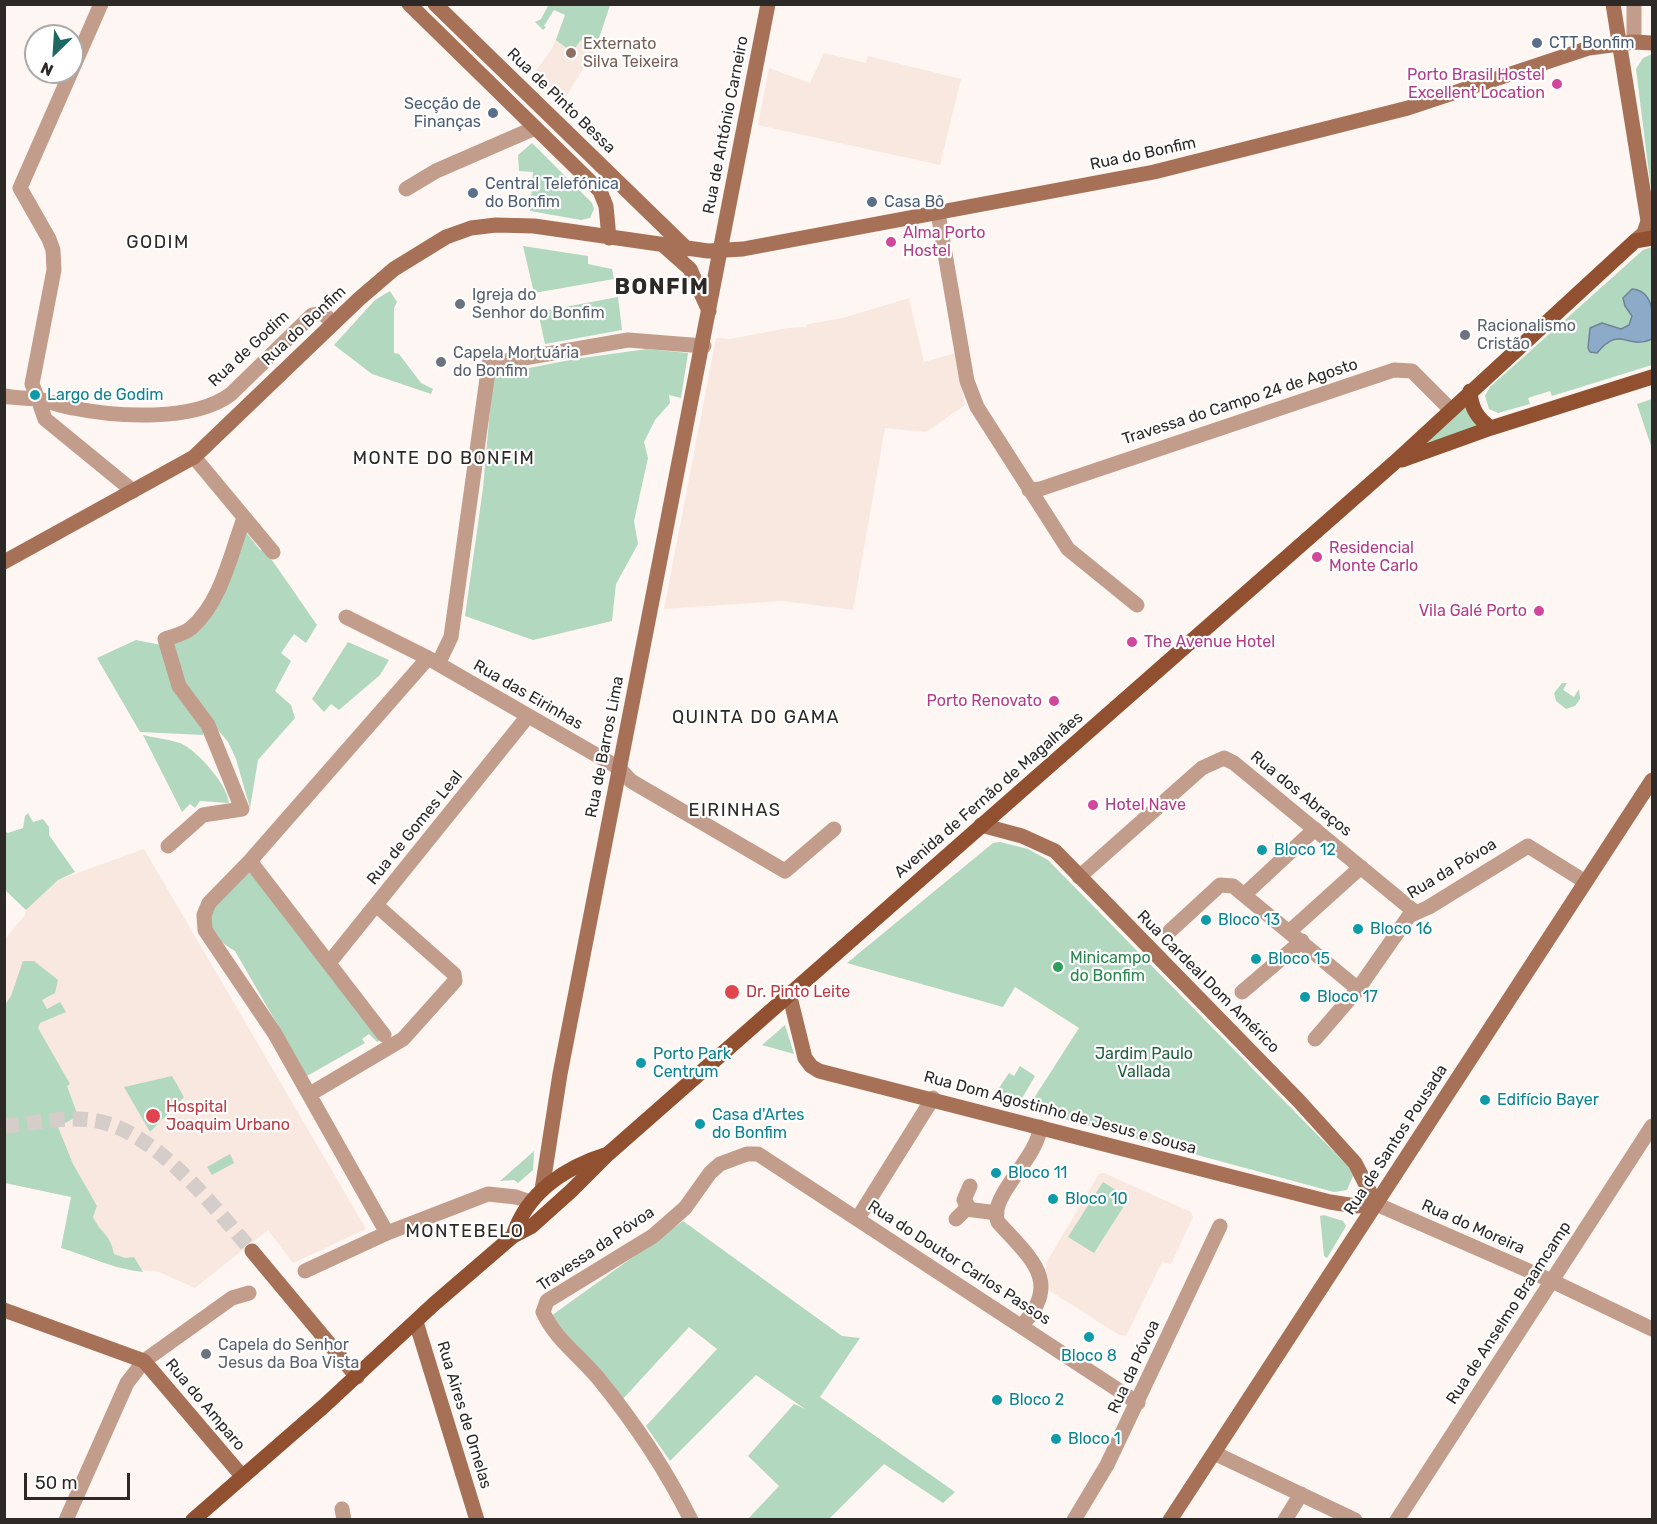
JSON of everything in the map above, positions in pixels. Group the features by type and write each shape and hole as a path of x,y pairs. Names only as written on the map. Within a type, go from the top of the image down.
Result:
{"main road":[{"path":"1635,241 1653,238"},
{"name":"Avenida de Fernão de Magalhães","path":"193,1520 357,1377 513,1236 532,1226 594,1171 608,1154 789,993 1094,729 1394,463 1635,241"},
{"name":"Avenida de Fernão de Magalhães","path":"1394,463 1491,428 1653,377"},
{"path":"1470,391 1470,400 1477,416 1491,428"},
{"name":"Avenida de Fernão de Magalhães","path":"513,1236 519,1216 537,1196 568,1169 608,1154"}],"street":[{"path":"101,4 20,188 53,250 54,270 32,384 45,418 133,491"},
{"path":"409,4 600,191 606,206 609,238"},
{"name":"Rua de Pinto Bessa","path":"435,4 686,257"},
{"name":"Rua de António Carneiro","path":"720,252 768,4"},
{"path":"1613,4 1648,221 1644,232 1635,241"},
{"path":"1634,4 1635,42"},
{"name":"Rua do Bonfim","path":"4,562 194,457 394,269 446,237 471,228 496,225 534,226 664,246 686,257 720,252 1154,172 1408,108 1589,48 1635,42 1653,43"},
{"path":"406,189 436,171 535,128"},
{"path":"938,213 970,391 981,414 1068,549 1137,605"},
{"name":"Rua de Barros Lima","path":"537,1196 619,768 704,346 720,252"},
{"name":"Rua de Barros Lima","path":"686,257 709,311"},
{"name":"Rua de Godim","path":"4,396 38,399 71,408 133,415 152,415 216,404 231,394 312,315 322,313 334,323"},
{"path":"387,1233 275,1034 205,930 203,922 209,903 433,661 451,637 489,364 628,340 704,346"},
{"name":"Travessa do Campo 24 de Agosto","path":"1029,490 1040,489 1394,369 1412,371 1450,409"},
{"path":"194,457 273,552"},
{"path":"168,846 203,815 242,809 208,725 179,686 165,639 193,626 208,606 220,585 244,518"},
{"name":"Rua das Eirinhas","path":"346,617 433,661 619,768 631,781 785,871 834,828"},
{"name":"Rua de Gomes Leal","path":"329,963 528,716"},
{"name":"Rua dos Abraços","path":"1079,877 1202,768 1219,759 1234,763 1415,912"},
{"name":"Rua de Santos Pousada","path":"1170,1520 1584,881 1653,780"},
{"name":"Rua Cardeal Dom Américo","path":"981,825 1045,845 1079,877 1299,1101 1355,1163 1376,1204"},
{"path":"1245,894 1315,829"},
{"name":"Rua da Póvoa","path":"1315,1039 1358,989 1404,920 1415,912 1429,907 1528,846 1584,881"},
{"path":"250,861 384,1035"},
{"path":"1242,992 1361,867"},
{"path":"1170,931 1220,885 1233,886 1358,989"},
{"path":"310,1094 403,1039 454,981 454,974 376,905"},
{"name":"Rua Dom Agostinho de Jesus e Sousa","path":"789,993 805,1058 819,1071 933,1098 1330,1202 1356,1206 1376,1204"},
{"path":"858,1218 933,1098"},
{"name":"Rua de Anselmo Braamcamp","path":"1397,1520 1653,1126"},
{"path":"1022,1326 1039,1306 1041,1280 1034,1261 999,1222 997,1214 1001,1198 1037,1144 1040,1127"},
{"name":"Travessa da Póvoa","path":"691,1520 674,1486 631,1419 596,1375 559,1338 543,1312 547,1301 653,1236 690,1202 710,1173 720,1164 747,1154 758,1154"},
{"name":"Rua do Doutor Carlos Passos","path":"758,1154 1138,1403"},
{"path":"970,1186 964,1200 970,1209"},
{"path":"305,1271 387,1233 488,1194 516,1197 537,1196"},
{"name":"Rua do Moreira","path":"1376,1204 1552,1281 1653,1329"},
{"path":"956,1218 961,1211 970,1209 997,1214"},
{"name":"Rua da Póvoa","path":"1074,1520 1107,1465 1138,1403 1220,1226"},
{"path":"252,1251 357,1377"},
{"path":"66,1520 128,1383 144,1361 232,1298 249,1293"},
{"name":"Rua do Amparo","path":"4,1310 144,1361 242,1476"},
{"name":"Rua Aires de Ornelas","path":"416,1322 477,1520"},
{"path":"1214,1453 1355,1520"},
{"path":"1285,1520 1301,1494"}],"shaded area":[{"name":"Externato Silva Teixeira","path":"569,5 610,5 596,48 561,104 532,76 552,49"},
{"path":"824,53 866,63 868,56 961,79 940,165 758,125 769,68 810,83"},
{"path":"909,298 924,362 956,353 965,405 926,432 885,428 853,610 782,601 664,609 716,338 731,339 787,328 806,327 808,324 843,318"},
{"name":"Hospital Joaquim Urbano","path":"144,849 366,1229 293,1263 268,1230 195,1288 159,1272 116,1268 100,1259 61,1248 71,1197 5,1183 5,939 25,915 26,910 58,880"},
{"path":"1104,1173 1191,1212 1193,1217 1171,1264 1162,1262 1126,1336 1119,1335 1047,1289 1046,1263 1099,1174"}],"green space":[{"path":"549,4 610,5 597,44 584,36 572,52 556,40 565,15 554,10 543,30 535,22 541,19"},
{"path":"1652,54 1652,198 1636,69 1643,58"},
{"path":"532,143 592,203 594,209 590,218 581,220 530,211 533,172 519,171 518,155"},
{"path":"523,246 588,256 588,264 612,269 614,279 534,293"},
{"path":"1652,247 1652,365 1552,396 1550,391 1528,398 1530,404 1498,413 1489,409 1485,396 1490,387 1643,250"},
{"path":"390,291 397,302 394,308 394,353 399,354 421,383 433,389 431,394 372,374 334,345 375,300"},
{"path":"618,297 622,330 545,344 538,312"},
{"path":"647,349 688,353 681,398 669,395 670,403 655,420 644,442 648,458 634,521 638,544 616,584 612,621 533,640 465,616 483,488 493,375 575,359"},
{"path":"1652,399 1652,449 1637,404"},
{"path":"1465,405 1477,426 1410,454"},
{"path":"246,532 260,550 265,550 317,625 306,643 294,634 281,653 291,661 275,691 291,705 295,718 258,760 250,808 236,759 228,742 184,689 169,641 191,632"},
{"path":"136,640 161,645 203,730 203,735 140,732 97,658"},
{"path":"348,642 389,660 380,675 339,710 331,704 324,712 312,699"},
{"path":"1562,683 1567,683 1563,690 1574,697 1579,689 1580,699 1575,706 1566,709 1556,701 1554,693"},
{"path":"143,735 180,743 195,753 218,778 229,803 200,801 195,808 190,804 182,812"},
{"path":"28,813 33,822 43,819 49,827 49,835 75,872 58,880 26,910 5,890 4,831 8,833 23,828 25,816"},
{"name":"Jardim Paulo Vallada","path":"1000,842 1028,849 1048,860 1348,1166 1353,1176 1347,1190 1334,1192 1027,1109 1079,1028 1015,987 1003,1007 847,963 993,843"},
{"path":"250,869 290,925 382,1039 377,1042 369,1034 362,1039 365,1043 307,1076 235,951 220,940 212,930 210,920 219,900"},
{"path":"23,961 34,961 58,980 55,993 42,1000 47,1009 60,1002 66,1012 40,1023 38,1028 70,1084 67,1086 78,1116 58,1127 73,1164 97,1206 93,1217 108,1238 114,1254 125,1258 134,1257 143,1272 111,1265 61,1248 71,1197 5,1183 5,1005 11,996"},
{"path":"785,1025 794,1054 762,1045"},
{"path":"1020,1066 1035,1076 1021,1100 995,1094 1009,1073 1014,1076"},
{"path":"172,1076 184,1097 150,1132 124,1087"},
{"path":"534,1151 533,1170 518,1183 514,1180 500,1181"},
{"path":"230,1154 234,1163 212,1175 207,1167"},
{"path":"1103,1182 1129,1198 1094,1253 1068,1237"},
{"path":"1324,1215 1343,1221 1346,1226 1327,1258 1324,1256 1320,1216"},
{"path":"683,1221 842,1336 860,1338 820,1397 955,1492 943,1503 884,1464 829,1519 748,1519 779,1486 748,1456 794,1404 805,1409 756,1375 670,1461 646,1426 717,1349 689,1327 622,1400 551,1316"}],"water":[{"path":"1632,289 1640,291 1649,301 1652,315 1652,339 1643,342 1612,340 1597,353 1590,352 1588,348 1590,328 1602,323 1621,329 1629,325 1632,316 1623,298"}],"tunnel":[{"path":"4,1126 80,1119 114,1126 137,1137 159,1153 201,1192 252,1251"}],"place":[{"name":"CTT Bonfim","path":"1537,43"},
{"name":"Externato Silva Teixeira","path":"571,53"},
{"name":"Porto Brasil Hostel Excellent Location","path":"1557,84"},
{"name":"Secção de Finanças","path":"493,113"},
{"name":"Central Telefónica do Bonfim","path":"473,193"},
{"name":"Casa Bô","path":"872,202"},
{"name":"Alma Porto Hostel","path":"891,242"},
{"name":"Igreja do Senhor do Bonfim","path":"460,304"},
{"name":"Racionalismo Cristão","path":"1465,335"},
{"name":"Capela Mortuária do Bonfim","path":"441,362"},
{"name":"Largo de Godim","path":"35,395"},
{"name":"Residencial Monte Carlo","path":"1317,557"},
{"name":"Vila Galé Porto","path":"1539,611"},
{"name":"The Avenue Hotel","path":"1132,642"},
{"name":"Porto Renovato","path":"1054,701"},
{"name":"Hotel Nave","path":"1093,805"},
{"name":"Bloco 12","path":"1262,850"},
{"name":"Bloco 13","path":"1206,920"},
{"name":"Bloco 16","path":"1358,929"},
{"name":"Bloco 15","path":"1256,959"},
{"name":"Minicampo do Bonfim","path":"1058,967"},
{"name":"Dr. Pinto Leite","path":"732,992"},
{"name":"Bloco 17","path":"1305,997"},
{"name":"Porto Park Centrum","path":"641,1063"},
{"name":"Edifício Bayer","path":"1485,1100"},
{"name":"Hospital Joaquim Urbano","path":"153,1116"},
{"name":"Casa d'Artes do Bonfim","path":"700,1124"},
{"name":"Bloco 11","path":"996,1173"},
{"name":"Bloco 10","path":"1053,1199"},
{"name":"Bloco 8","path":"1089,1337"},
{"name":"Capela do Senhor Jesus da Boa Vista","path":"206,1354"},
{"name":"Bloco 2","path":"997,1400"},
{"name":"Bloco 1","path":"1056,1439"}],"district":[{"name":"GODIM","path":"158,243"},
{"name":"BONFIM","path":"662,288"},
{"name":"MONTE DO BONFIM","path":"444,459"},
{"name":"QUINTA DO GAMA","path":"756,718"},
{"name":"EIRINHAS","path":"735,811"},
{"name":"MONTEBELO","path":"465,1232"}]}
